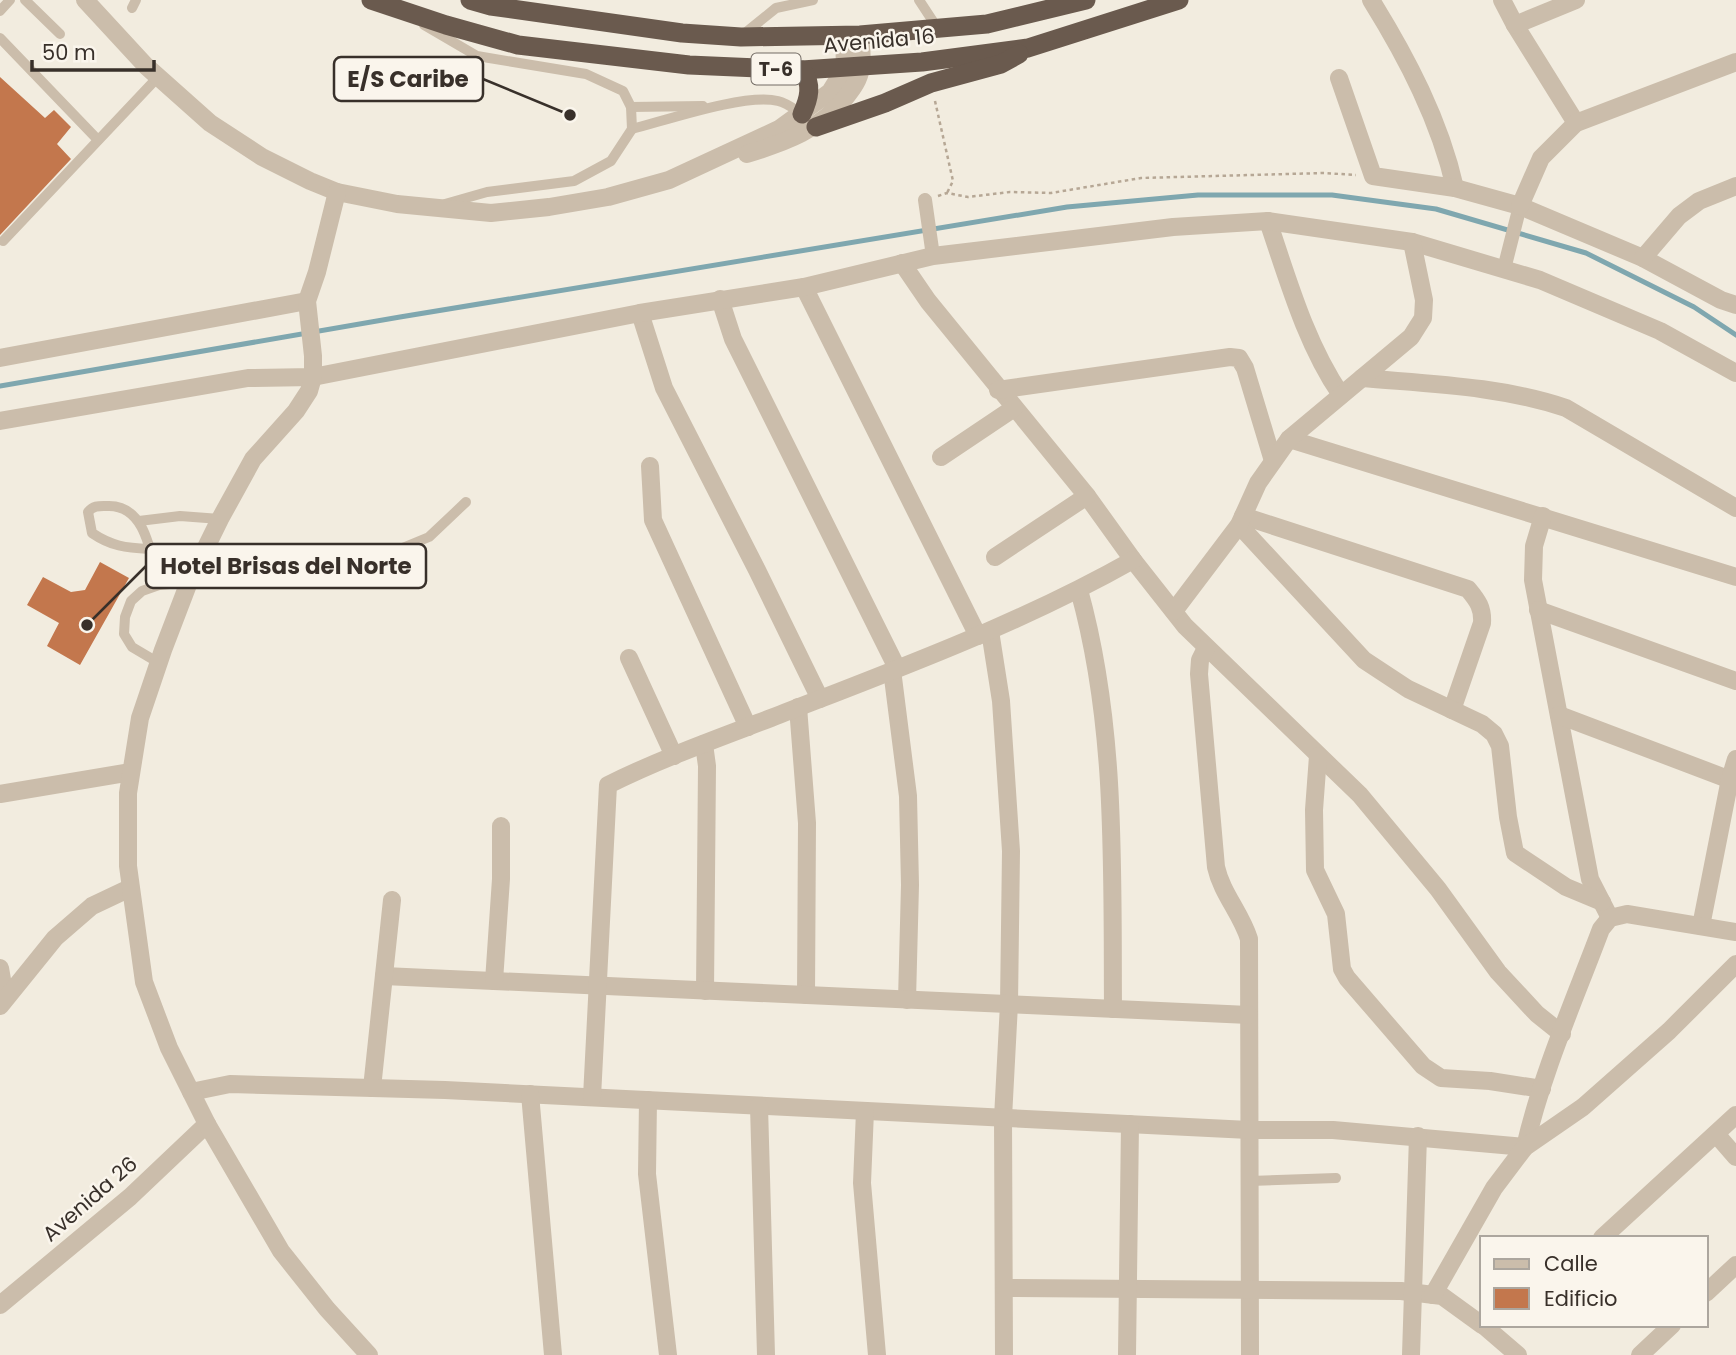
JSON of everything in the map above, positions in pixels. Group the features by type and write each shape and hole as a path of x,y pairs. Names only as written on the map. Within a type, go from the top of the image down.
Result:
{"highway":[{"name":"Avenida 16","path":"371,0 518,45 689,65 802,70 1028,48 1179,0"},
{"name":"Avenida 16","path":"470,0 491,6 682,33 741,37 852,35 987,24 1086,0"},
{"name":"T-6","path":"809,120 885,103 931,83 1001,64 1028,48"},
{"path":"802,70 806,75 809,120"}],"street":[{"path":"85,0 158,77 210,123 262,157 337,192 397,204 491,214 608,197 669,180 779,129 809,120 853,67 852,35"},
{"path":"1371,0 1399,45 1417,82 1448,157 1455,188"},
{"path":"1502,0 1576,123"},
{"path":"1515,25 1576,0"},
{"path":"1504,269 1520,206 1541,158 1576,123 1736,62"},
{"path":"1339,78 1373,176 1455,188 1520,206 1643,258 1736,305"},
{"path":"1643,258 1679,216 1699,201 1736,186"},
{"path":"337,192 307,308 313,356 313,377 309,391 296,411 253,459 219,519 189,582 140,718 128,793 128,866 144,982 169,1048 207,1124 281,1251 327,1309 369,1355"},
{"path":"925,200 933,256"},
{"path":"1268,221 1296,303 1328,376 1341,395"},
{"path":"0,421 248,378 313,377 640,313 804,287 933,256 1173,227 1268,221 1412,242 1540,280 1660,331 1736,373"},
{"path":"1174,611 1241,520 1258,483 1289,439 1411,337 1423,318 1424,300 1412,242"},
{"path":"902,263 928,301 1087,496 1174,611 1206,648 1360,795 1438,889 1498,972 1537,1014 1562,1034"},
{"path":"804,287 984,634 1001,701 1011,851 1010,1004 1003,1118 1004,1355"},
{"path":"720,299 733,339 895,669 908,796 910,885 907,1000"},
{"path":"0,358 307,308"},
{"path":"640,313 664,388 820,699"},
{"path":"998,390 1230,357 1239,358 1245,368 1273,461"},
{"path":"1362,378 1457,386 1537,398 1566,408 1736,508"},
{"path":"941,457 1014,408"},
{"path":"1289,439 1736,577"},
{"path":"650,466 653,520 748,727"},
{"path":"995,557 1087,496"},
{"path":"1525,1147 1542,1089 1606,910 1590,879 1532,580 1534,546 1543,516"},
{"path":"1241,520 1364,660 1408,689 1482,724 1494,734 1500,746 1515,853 1606,910 1736,932"},
{"path":"1241,520 1264,524 1468,589 1480,603 1482,623 1452,710"},
{"path":"592,1097 608,785 674,756 984,634 1079,590 1133,559"},
{"path":"1079,590 1089,626 1106,732 1112,843 1114,1009"},
{"path":"1538,610 1736,681"},
{"path":"1206,648 1200,660 1199,674 1216,867 1219,882 1244,924 1249,939 1252,1290 1250,1355"},
{"path":"629,658 674,756"},
{"path":"798,707 807,823 806,995"},
{"path":"1559,715 1733,780"},
{"path":"704,744 707,766 705,991"},
{"path":"1318,756 1314,810 1315,870 1336,914 1342,969 1348,978 1423,1066 1441,1078 1490,1081 1542,1089"},
{"path":"1700,926 1736,759"},
{"path":"0,794 131,772"},
{"path":"494,981 501,879 501,826"},
{"path":"3,1002 55,938 92,906 130,888"},
{"path":"372,1088 392,900"},
{"path":"1433,1295 1494,1188 1525,1147 1583,1107 1669,1031 1736,964"},
{"path":"0,968 3,1002"},
{"path":"384,976 1249,1015"},
{"path":"191,1092 230,1084 530,1094 1249,1130 1333,1129 1525,1147"},
{"path":"530,1094 553,1355"},
{"path":"648,1100 647,1174 668,1355"},
{"path":"760,1106 766,1355"},
{"path":"864,1111 862,1183 877,1355"},
{"path":"1604,1236 1736,1115"},
{"name":"Avenida 26","path":"0,1306 130,1197 207,1124"},
{"path":"1127,1355 1130,1124"},
{"path":"1716,1134 1736,1157"},
{"path":"1411,1355 1418,1136"},
{"path":"1708,1291 1736,1265"},
{"path":"1005,1288 1412,1292 1442,1296 1480,1320"},
{"path":"1640,1355 1670,1327"},
{"path":"1492,1328 1518,1355"}],"lane":[{"path":"0,11 10,0"},
{"path":"25,0 60,34"},
{"path":"741,37 776,8 813,0"},
{"path":"919,0 938,29"},
{"path":"394,8 477,56 586,74 623,91 631,107 632,129 611,161 574,180 486,192 434,207"},
{"path":"0,38 98,140"},
{"path":"3,241 158,77"},
{"path":"632,129 718,106 765,99 780,101 809,120"},
{"path":"631,107 718,106"},
{"path":"159,663 132,647 124,634 125,617 131,601 142,591 159,585 189,582 218,574 383,556 429,537 466,502"},
{"path":"149,549 121,548 108,544 92,533 88,512 97,506 117,506 139,521 145,530 159,585"},
{"path":"139,521 180,516 219,519"},
{"path":"1250,1181 1336,1178"}],"path":[{"path":"931,83 953,181 947,193"},
{"path":"925,200 947,193 968,197 1010,192 1051,193 1141,177 1324,173 1373,176"}],"building":[{"path":"0,77 45,118 54,110 71,127 57,144 71,159 0,235"},
{"path":"100,562 129,578 80,665 47,646 59,623 27,605 43,577 71,592 85,590"}],"waterway":[{"path":"0,386 1067,207 1198,195 1332,195 1436,209 1586,253 1694,307 1736,335"}],"place":[{"name":"E/S Caribe","path":"570,115"},
{"name":"Hotel Brisas del Norte","path":"87,625"}]}
